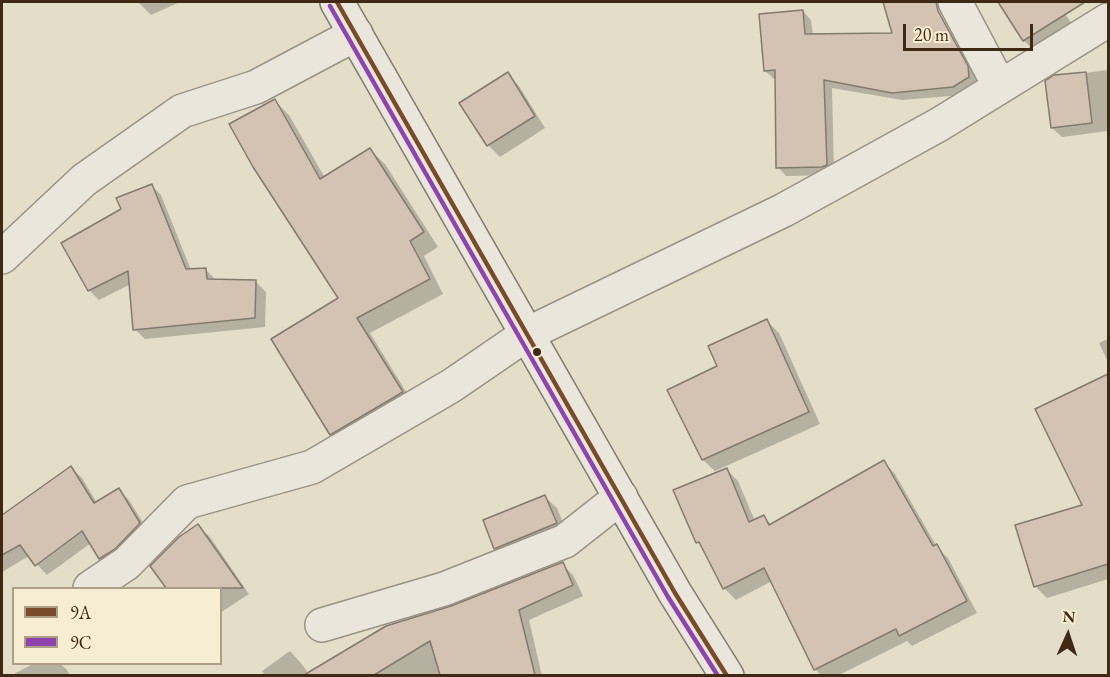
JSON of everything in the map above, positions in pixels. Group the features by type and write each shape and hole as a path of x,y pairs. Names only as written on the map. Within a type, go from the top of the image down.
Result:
{"street":[{"path":"337,2 675,593 727,675"},
{"path":"955,2 1000,87"},
{"path":"91,587 127,563 187,502 312,467 452,386 527,334 784,210 940,124 1108,20"},
{"path":"2,257 84,180 182,111 256,87 356,34"},
{"path":"322,625 444,590 565,542 621,497"}],"building":[{"path":"883,2 936,2 938,11 968,66 969,77 953,87 892,93 824,80 827,165 776,168 775,70 764,71 759,14 803,10 805,34 892,33"},
{"path":"998,2 1085,2 1023,41"},
{"path":"508,72 535,116 487,146 459,103"},
{"path":"1086,72 1092,123 1051,128 1045,81 1054,75"},
{"path":"275,99 320,179 370,148 424,232 410,241 430,279 357,318 403,392 330,435 271,339 338,298 253,167 229,124"},
{"path":"152,184 186,269 206,268 207,279 256,280 255,318 133,330 128,271 88,291 61,243 121,209 116,198"},
{"path":"767,319 809,412 702,460 667,390 717,366 708,346"},
{"path":"1108,374 1108,564 1034,587 1015,525 1082,505 1035,409"},
{"path":"884,460 933,546 937,544 967,601 899,636 896,629 814,670 764,568 723,589 699,542 696,543 673,490 727,468 749,522 764,515 769,525"},
{"path":"71,466 94,503 119,488 140,523 115,549 99,559 82,531 35,566 20,545 2,555 2,515"},
{"path":"545,495 557,523 494,549 483,520"},
{"path":"198,524 243,588 165,587 150,566 179,537"},
{"path":"563,562 573,585 519,610 535,675 440,675 430,641 374,675 304,675 386,626 451,606"}],"transit line":[{"name":"9A","path":"337,2 675,593 727,676"},
{"name":"9C","path":"330,6 668,597 718,676"}]}
